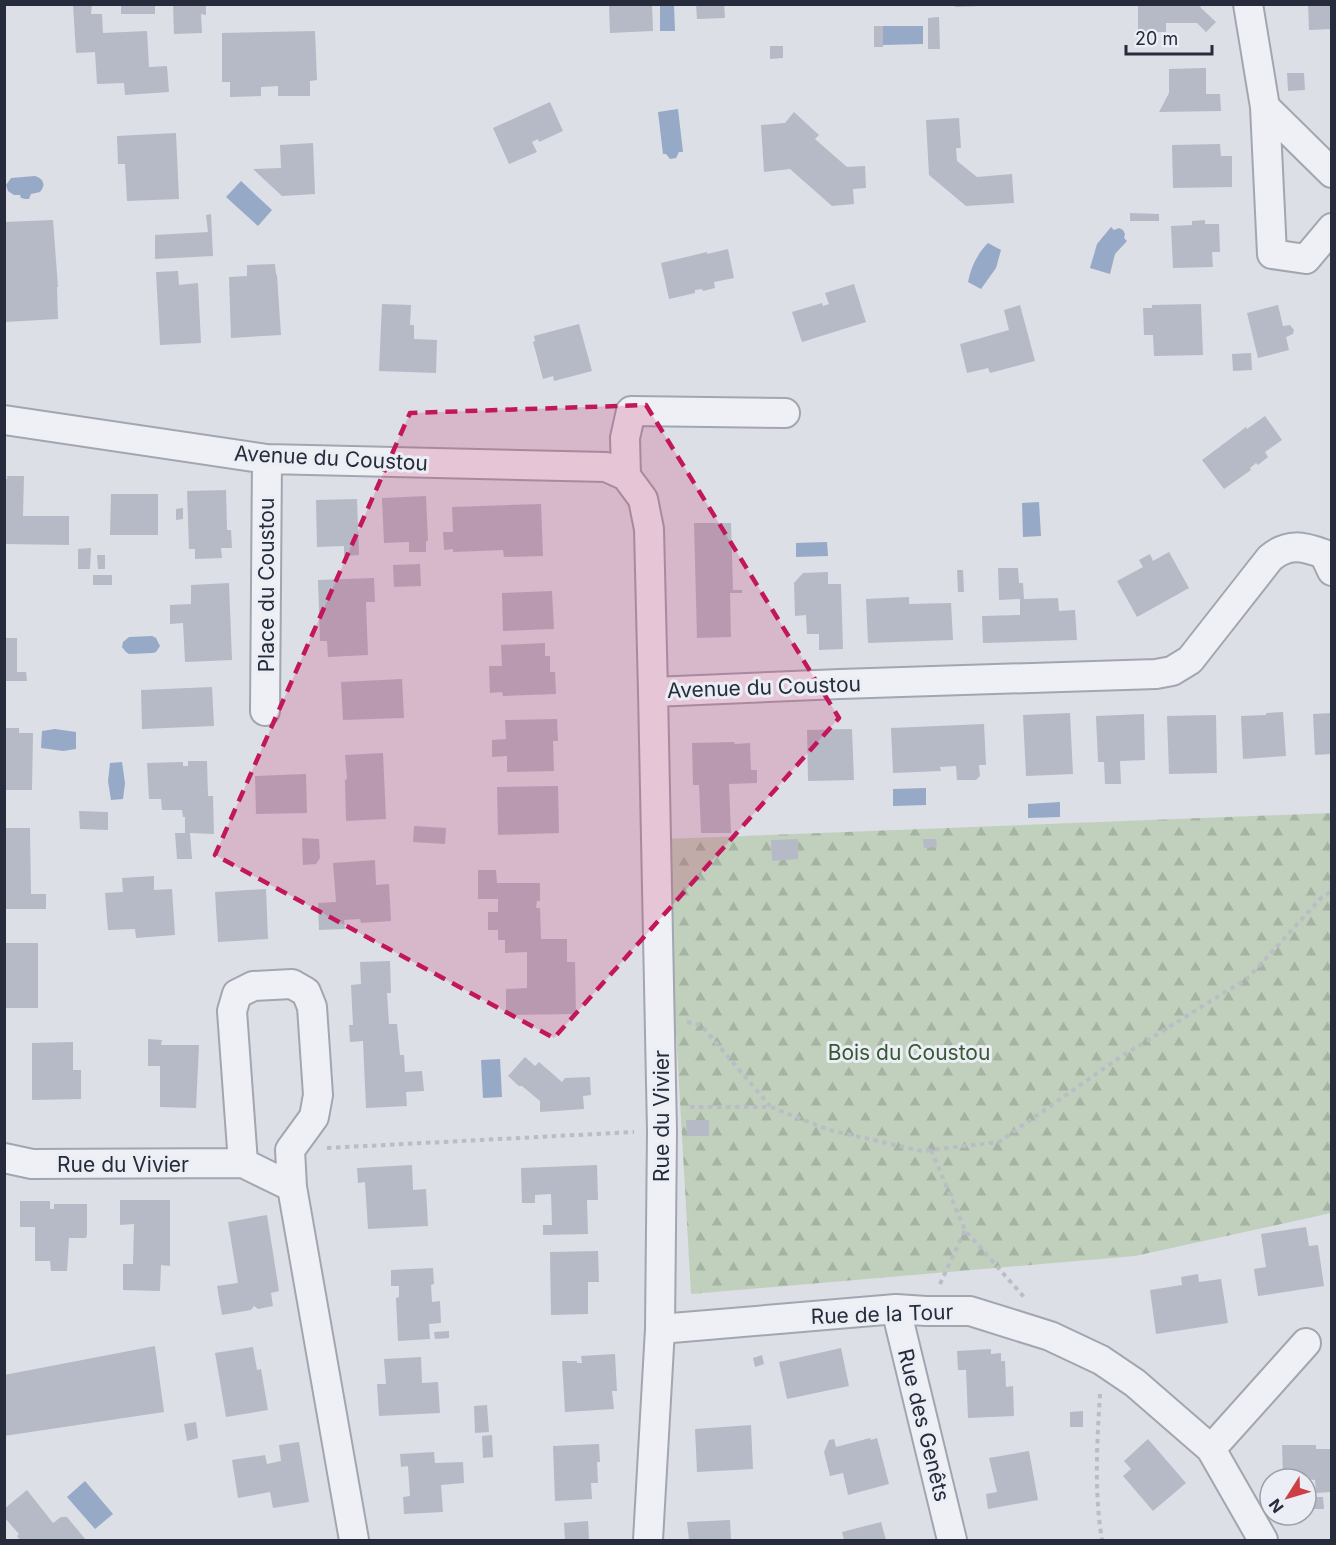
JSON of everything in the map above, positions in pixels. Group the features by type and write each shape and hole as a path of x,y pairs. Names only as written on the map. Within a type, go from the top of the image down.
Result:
{"street":[{"path":"1248,4 1265,107 1272,254 1306,259 1332,228"},
{"path":"1265,107 1332,173"},
{"path":"626,476 625,438 631,411 785,413"},
{"name":"Avenue du Coustou","path":"4,420 267,459 606,467 626,476 643,499 649,529 653,692 1156,674 1172,671 1190,660 1270,558 1279,551 1293,547 1308,548 1324,554 1332,571"},
{"name":"Place du Coustou","path":"265,711 267,459"},
{"name":"Rue du Vivier","path":"648,1540 660,1329 662,1119 653,692"},
{"path":"243,1163 232,1011 237,994 253,986 292,984 306,992 312,1008 318,1095 314,1117 290,1150 292,1186 354,1540"},
{"name":"Rue du Vivier","path":"4,1158 32,1164 243,1163 292,1186"},
{"name":"Rue de la Tour","path":"660,1329 896,1309 970,1311 1050,1336 1101,1360 1135,1383 1211,1449 1263,1540"},
{"name":"Rue des Genêts","path":"896,1309 952,1540"},
{"path":"1211,1449 1306,1343"}],"path":[{"path":"290,1150 662,1119 771,1107 829,1130 922,1151 999,1142 1119,1058 1248,978 1322,897 1332,891"},
{"path":"660,1017 701,1024 771,1107"},
{"path":"931,1150 965,1230 1026,1300"},
{"path":"926,1311 965,1230"},
{"path":"1101,1360 1098,1515 1102,1540"}],"highlighted area":[{"path":"646,405 839,718 554,1038 215,855 410,413"}],"green space":[{"name":"Bois du Coustou","path":"1331,813 1331,1213 1135,1256 691,1294 665,839"}],"water":[{"path":"660,5 674,5 675,31 660,31"},
{"path":"883,26 923,26 923,44 883,45"},
{"path":"678,109 683,152 679,152 676,158 670,159 663,154 658,112"},
{"path":"35,176 42,181 43,187 40,192 31,194 29,199 21,198 20,195 14,195 8,191 6,185 11,178"},
{"path":"241,181 272,210 258,226 226,197"},
{"path":"1111,227 1114,230 1119,228 1123,230 1127,241 1115,254 1110,274 1090,268 1097,244"},
{"path":"988,243 1001,250 996,268 981,289 968,282 975,261"},
{"path":"1039,502 1041,536 1023,537 1022,503"},
{"path":"827,542 828,556 796,557 796,543"},
{"path":"152,636 156,638 160,646 156,652 129,654 122,647 123,642 129,637"},
{"path":"55,729 76,732 76,749 63,751 41,748 42,731"},
{"path":"122,762 125,783 123,799 111,800 108,781 110,763"},
{"path":"926,788 926,805 893,806 893,789"},
{"path":"1060,802 1060,817 1028,818 1028,804"},
{"path":"500,1059 502,1097 483,1098 481,1060"},
{"path":"85,1481 113,1514 95,1529 67,1497"}],"building":[{"path":"73,4 92,4 91,14 102,14 103,33 147,31 149,67 167,66 169,92 125,95 124,83 97,84 95,52 76,53"},
{"path":"121,4 155,4 155,14 121,14"},
{"path":"173,4 206,4 206,15 201,14 202,33 174,34"},
{"path":"696,4 724,4 725,18 697,19"},
{"path":"955,4 980,4 980,6 955,7"},
{"path":"1138,4 1203,4 1200,7 1216,22 1206,32 1197,23 1166,23 1166,32 1138,32"},
{"path":"1308,4 1332,4 1332,29 1309,30"},
{"path":"609,5 652,5 653,31 610,33"},
{"path":"939,17 940,49 928,49 928,18"},
{"path":"874,26 883,26 883,47 874,47"},
{"path":"315,31 317,80 310,81 310,96 278,96 278,86 261,87 261,96 230,97 230,82 222,82 222,33"},
{"path":"770,46 783,46 783,58 770,59"},
{"path":"1206,68 1206,94 1220,94 1221,111 1159,112 1169,93 1169,69"},
{"path":"1287,73 1304,73 1305,90 1288,91"},
{"path":"550,102 563,131 539,142 538,139 532,142 537,152 509,164 493,128"},
{"path":"794,112 819,135 815,139 847,167 865,166 866,188 853,189 854,204 832,206 790,169 764,172 761,125 785,123"},
{"path":"959,118 961,148 956,148 957,161 977,177 1012,174 1014,203 966,206 929,175 926,120"},
{"path":"176,133 179,199 127,201 125,164 118,164 117,136"},
{"path":"313,143 315,194 282,196 253,169 281,168 280,145"},
{"path":"1220,144 1221,156 1232,156 1232,187 1173,188 1172,145"},
{"path":"1130,213 1159,214 1159,221 1130,221"},
{"path":"211,214 213,256 155,259 155,235 208,232 206,215"},
{"path":"53,220 58,319 5,322 4,222"},
{"path":"1205,220 1205,224 1219,224 1220,252 1212,252 1213,267 1173,268 1171,226 1192,225 1192,221"},
{"path":"728,249 734,278 714,282 715,288 695,290 695,293 669,299 661,263"},
{"path":"275,264 281,335 231,338 229,277 247,276 247,265"},
{"path":"178,271 179,285 198,283 201,343 160,345 156,272"},
{"path":"854,284 866,322 802,342 792,312 822,303 823,306 829,304 825,293"},
{"path":"382,304 411,305 410,325 414,325 414,339 437,340 436,373 379,371"},
{"path":"1201,304 1203,355 1154,356 1153,335 1144,335 1143,308 1152,308 1152,305"},
{"path":"1020,305 1035,361 990,373 988,368 967,373 960,344 1009,330 1004,310"},
{"path":"1278,305 1283,326 1290,325 1294,330 1293,334 1286,337 1289,350 1258,358 1247,313"},
{"path":"579,324 592,371 554,381 553,376 543,379 533,342 535,341 534,336"},
{"path":"1251,353 1252,370 1233,371 1232,354"},
{"path":"1265,416 1282,440 1265,452 1268,457 1258,465 1256,463 1250,468 1251,470 1224,489 1202,460 1246,427 1247,429"},
{"path":"7,476 24,476 23,516 69,516 69,545 4,544 4,479 7,479"},
{"path":"226,490 227,530 231,530 232,548 221,548 222,558 195,559 195,549 189,549 187,491"},
{"path":"111,494 158,494 158,535 110,535"},
{"path":"426,496 428,541 426,541 426,552 409,552 409,542 384,543 382,498"},
{"path":"357,499 359,555 344,556 344,546 317,547 316,500"},
{"path":"541,504 543,556 504,557 503,550 453,552 453,549 444,550 443,532 453,532 452,507"},
{"path":"183,508 183,519 176,520 176,509"},
{"path":"694,523 731,523 733,590 742,590 742,593 730,593 731,637 697,638"},
{"path":"91,548 90,569 78,569 78,549"},
{"path":"1169,552 1189,588 1137,617 1117,581 1143,567 1139,560 1150,554 1153,561"},
{"path":"97,555 105,555 105,569 98,569"},
{"path":"420,564 421,586 394,587 393,565"},
{"path":"998,568 1018,568 1019,583 1023,583 1024,599 1058,598 1059,611 1075,610 1077,640 983,643 982,616 1020,615 1020,599 999,600"},
{"path":"957,570 963,570 964,592 958,592"},
{"path":"828,572 828,584 841,584 843,649 819,650 819,634 807,634 806,615 795,616 794,583 803,573"},
{"path":"93,575 112,575 112,585 93,585"},
{"path":"374,578 375,602 366,602 368,655 328,657 327,641 320,641 318,580"},
{"path":"229,583 232,660 185,662 183,623 170,624 170,605 191,604 191,585"},
{"path":"552,591 554,629 503,631 502,593"},
{"path":"909,597 909,604 951,603 953,640 868,643 866,599"},
{"path":"5,638 17,638 17,672 26,672 27,681 5,681"},
{"path":"545,643 545,656 550,656 550,672 555,672 556,694 503,696 502,692 490,693 489,666 502,666 501,645"},
{"path":"402,679 404,718 343,720 341,682"},
{"path":"212,687 214,726 142,729 141,690"},
{"path":"1283,712 1286,756 1243,759 1241,716"},
{"path":"1070,713 1073,774 1026,776 1023,715"},
{"path":"1332,713 1332,754 1315,755 1313,714"},
{"path":"1144,714 1145,760 1120,761 1121,784 1105,784 1104,762 1098,762 1096,716"},
{"path":"1216,715 1217,773 1169,774 1167,716"},
{"path":"557,719 558,741 553,741 554,771 507,772 507,756 492,757 492,740 506,739 505,720"},
{"path":"984,724 986,765 979,765 980,776 976,780 957,780 956,766 940,767 941,771 893,773 891,728"},
{"path":"4,728 19,728 19,733 33,733 32,790 4,790"},
{"path":"852,729 854,780 808,781 807,730"},
{"path":"734,742 735,744 750,743 751,770 757,770 757,783 729,784 731,833 701,833 699,785 693,785 692,743"},
{"path":"383,753 386,819 346,821 345,755"},
{"path":"188,761 207,761 208,796 213,796 214,834 190,833 192,859 177,859 175,833 185,833 185,817 183,817 182,810 162,810 161,799 149,799 147,763 183,762 183,766 188,766"},
{"path":"306,774 307,813 256,814 255,776"},
{"path":"558,786 559,833 498,835 497,787"},
{"path":"79,811 108,812 108,830 80,829"},
{"path":"414,826 446,828 445,844 413,842"},
{"path":"4,828 30,828 31,894 46,894 46,909 4,909"},
{"path":"302,838 319,839 320,858 316,864 303,865"},
{"path":"798,839 798,859 772,861 771,840"},
{"path":"923,839 936,839 937,847 924,848"},
{"path":"375,860 376,885 389,884 391,921 361,923 360,919 344,920 345,929 319,930 318,903 336,902 333,863"},
{"path":"478,870 496,870 497,883 540,883 540,901 537,901 536,908 540,908 541,939 567,939 567,962 575,962 576,1014 506,1015 506,989 527,988 527,952 505,953 505,940 498,940 498,930 488,930 488,912 498,912 498,899 478,899"},
{"path":"154,876 154,890 172,889 175,935 136,938 135,929 108,930 105,893 123,892 122,878"},
{"path":"266,889 268,939 218,942 215,892"},
{"path":"4,943 38,943 38,1008 4,1008"},
{"path":"390,961 391,993 387,993 389,1024 397,1024 400,1055 404,1055 405,1072 422,1071 424,1091 406,1092 407,1106 366,1108 363,1041 350,1042 349,1025 353,1025 351,985 361,984 360,962"},
{"path":"148,1039 162,1040 161,1045 199,1045 196,1108 160,1107 160,1066 148,1066"},
{"path":"73,1042 73,1070 81,1070 81,1099 32,1100 32,1043"},
{"path":"525,1057 535,1066 539,1062 562,1082 565,1078 590,1077 591,1095 583,1096 584,1109 540,1112 540,1101 508,1076"},
{"path":"686,1120 709,1120 709,1136 687,1136"},
{"path":"412,1165 413,1190 426,1189 428,1226 368,1229 365,1182 358,1183 357,1168"},
{"path":"597,1165 598,1200 587,1200 588,1234 543,1235 543,1225 552,1225 551,1194 535,1195 535,1203 522,1203 521,1168"},
{"path":"120,1200 170,1200 170,1266 161,1265 160,1291 123,1290 123,1264 133,1264 134,1224 120,1225"},
{"path":"20,1201 50,1201 50,1209 54,1209 54,1204 87,1204 86,1238 69,1238 67,1271 51,1271 50,1261 35,1261 35,1227 20,1227"},
{"path":"267,1215 279,1291 271,1293 273,1306 258,1309 254,1306 251,1310 222,1315 217,1286 238,1283 228,1222"},
{"path":"1306,1227 1309,1246 1318,1245 1324,1286 1258,1296 1254,1269 1266,1267 1261,1234"},
{"path":"598,1251 599,1282 588,1282 588,1314 551,1315 550,1252"},
{"path":"433,1268 432,1302 440,1301 441,1323 429,1324 430,1339 398,1341 396,1298 399,1297 399,1286 391,1286 391,1270"},
{"path":"1198,1274 1199,1282 1221,1279 1228,1323 1156,1334 1150,1290 1182,1285 1181,1277"},
{"path":"449,1331 449,1338 435,1339 434,1332"},
{"path":"155,1346 164,1412 4,1436 4,1375"},
{"path":"253,1347 257,1370 261,1369 268,1410 226,1417 215,1353"},
{"path":"841,1348 849,1386 787,1399 779,1362"},
{"path":"991,1349 991,1354 1001,1353 1001,1361 1005,1361 1006,1387 1013,1386 1014,1416 968,1418 966,1370 958,1370 957,1351"},
{"path":"615,1354 617,1391 612,1391 614,1409 565,1412 562,1361 582,1363 581,1356"},
{"path":"762,1355 764,1364 755,1367 753,1358"},
{"path":"421,1357 422,1383 438,1382 440,1413 379,1416 377,1384 386,1384 384,1359"},
{"path":"487,1405 489,1432 475,1433 474,1406"},
{"path":"1083,1411 1083,1427 1070,1427 1070,1412"},
{"path":"196,1422 198,1438 187,1441 184,1424"},
{"path":"751,1425 753,1469 697,1472 695,1429"},
{"path":"492,1435 493,1457 483,1458 482,1436"},
{"path":"870,1438 871,1440 877,1438 889,1484 848,1495 843,1473 830,1476 824,1452 829,1440 834,1439 836,1447"},
{"path":"1148,1439 1186,1483 1153,1511 1123,1476 1131,1469 1124,1461"},
{"path":"299,1442 309,1502 273,1508 270,1492 238,1498 232,1460 265,1455 267,1464 281,1461 279,1445"},
{"path":"599,1444 598,1483 591,1483 592,1499 555,1501 553,1446"},
{"path":"1282,1445 1316,1445 1316,1449 1332,1449 1332,1492 1318,1493 1318,1467 1283,1467"},
{"path":"1029,1451 1038,1500 988,1509 986,1494 997,1492 989,1458"},
{"path":"434,1452 435,1463 463,1462 464,1483 441,1485 443,1512 404,1514 403,1497 410,1496 408,1466 401,1467 400,1454"},
{"path":"27,1490 53,1523 61,1517 67,1517 86,1540 20,1540 17,1536 19,1534 4,1517 4,1509"},
{"path":"1318,1497 1323,1497 1324,1509 1318,1509"},
{"path":"730,1520 731,1540 689,1540 687,1522"},
{"path":"588,1521 589,1540 565,1540 564,1523"},
{"path":"881,1522 886,1540 844,1540 842,1532"}]}
